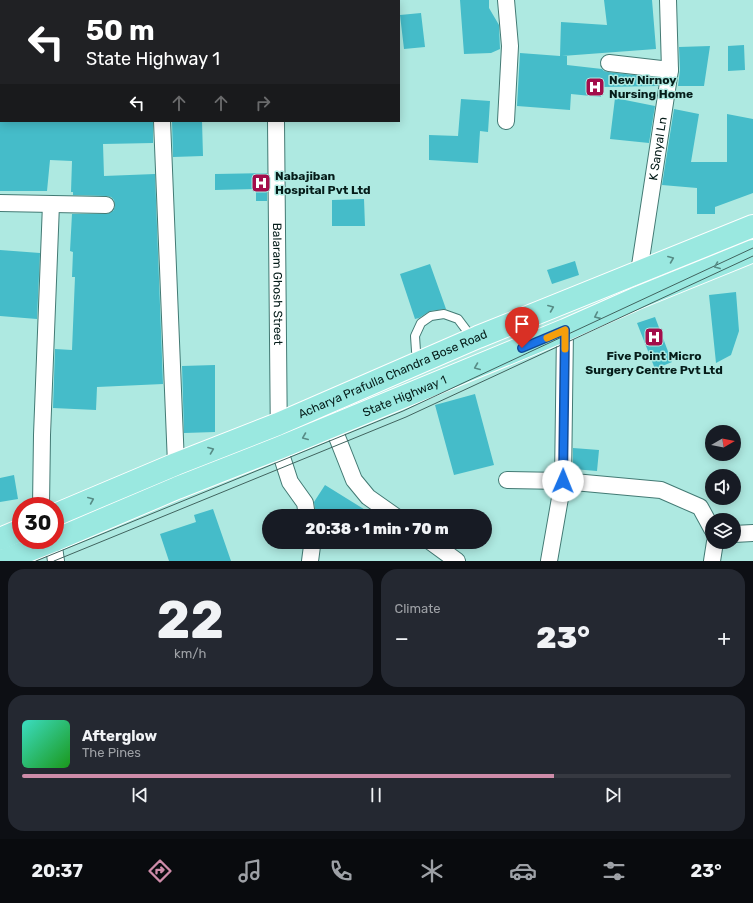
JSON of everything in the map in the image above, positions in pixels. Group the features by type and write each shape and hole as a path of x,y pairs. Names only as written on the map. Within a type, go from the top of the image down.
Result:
{"main road":[{"name":"Acharya Prafulla Chandra Bose Road","path":"64,511 176,464 278,424 474,339 753,226"},
{"name":"State Highway 1","path":"64,536 177,488 333,426 565,330 649,293 753,251"},
{"path":"0,539 12,534"},
{"name":"State Highway 1","path":"2,561 32,549"}],"street":[{"path":"506,0 510,46 506,121"},
{"name":"K Sanyal Ln","path":"639,272 670,70 668,0"},
{"path":"609,63 670,70"},
{"path":"162,122 176,464"},
{"name":"Balaram Ghosh Street","path":"276,122 279,448 290,482 305,504 306,509"},
{"path":"0,203 106,205"},
{"path":"41,497 42,435 51,204"},
{"path":"639,272 649,293"},
{"path":"549,561 563,481 565,330"},
{"path":"324,404 354,480 368,497 384,509"},
{"path":"508,480 563,481 661,490 700,507 705,516"},
{"path":"741,534 753,533"},
{"path":"55,549 56,561"},
{"path":"310,561 312,549"},
{"path":"441,549 458,561"},
{"path":"712,561 714,549"}],"lane":[{"path":"419,363 416,351 415,336 421,323 431,316 444,314 458,319 474,339"}],"building":[{"path":"460,0 489,0 489,8 499,25 500,49 491,53 464,54"},
{"path":"604,0 652,0 656,49 562,56 567,56 567,65 659,78 658,86 602,87 601,97 571,94 570,110 517,106 520,53 560,56 561,22 607,25"},
{"path":"421,13 425,47 404,49 400,15"},
{"path":"744,45 745,70 728,71 728,46"},
{"path":"710,46 704,86 678,86 680,70 679,47"},
{"path":"615,98 655,106 649,143 610,139"},
{"path":"461,99 490,101 488,132 480,131 478,163 429,160 429,135 458,136"},
{"path":"674,109 699,114 691,162 727,162 727,114 753,119 753,193 715,207 715,214 697,214 697,188 662,185"},
{"path":"0,122 153,122 153,143 103,144 104,176 155,174 163,384 97,387 96,410 53,408 55,349 72,350 75,277 72,277 73,252 70,251 72,214 110,213 114,210 114,200 107,196 73,195 73,192 71,192 72,161 50,160 47,191 0,191"},
{"path":"172,122 202,122 203,156 173,157"},
{"path":"267,173 267,201 256,201 256,189 215,190 215,174"},
{"path":"364,199 365,226 332,226 332,200"},
{"path":"0,250 40,253 37,319 0,316"},
{"path":"575,261 579,275 552,284 547,270"},
{"path":"430,264 446,309 430,311 415,319 400,274"},
{"path":"736,292 739,331 731,355 716,363 709,295"},
{"path":"655,317 672,362 655,369 637,323"},
{"path":"215,365 215,432 184,433 182,366"},
{"path":"475,394 494,465 454,475 435,405"},
{"path":"573,448 599,450 597,471 573,469"},
{"path":"14,475 18,497 12,497 12,500 0,502 0,478"},
{"path":"325,485 364,509 315,509 314,502"},
{"path":"213,509 231,561 169,561 160,534 196,522 194,515"}],"tram line":[{"path":"36,561 403,411 753,248"},
{"path":"54,561 406,417 753,256"}],"slow traffic":[{"path":"547,338 565,330 565,349"}],"place":[{"name":"New Nirnoy Nursing Home","path":"595,87"},
{"name":"Nabajiban Hospital Pvt Ltd","path":"261,183"},
{"name":"Five Point Micro Surgery Centre Pvt Ltd","path":"654,337"}],"route":[{"path":"522,348 565,330 563,481"}]}
